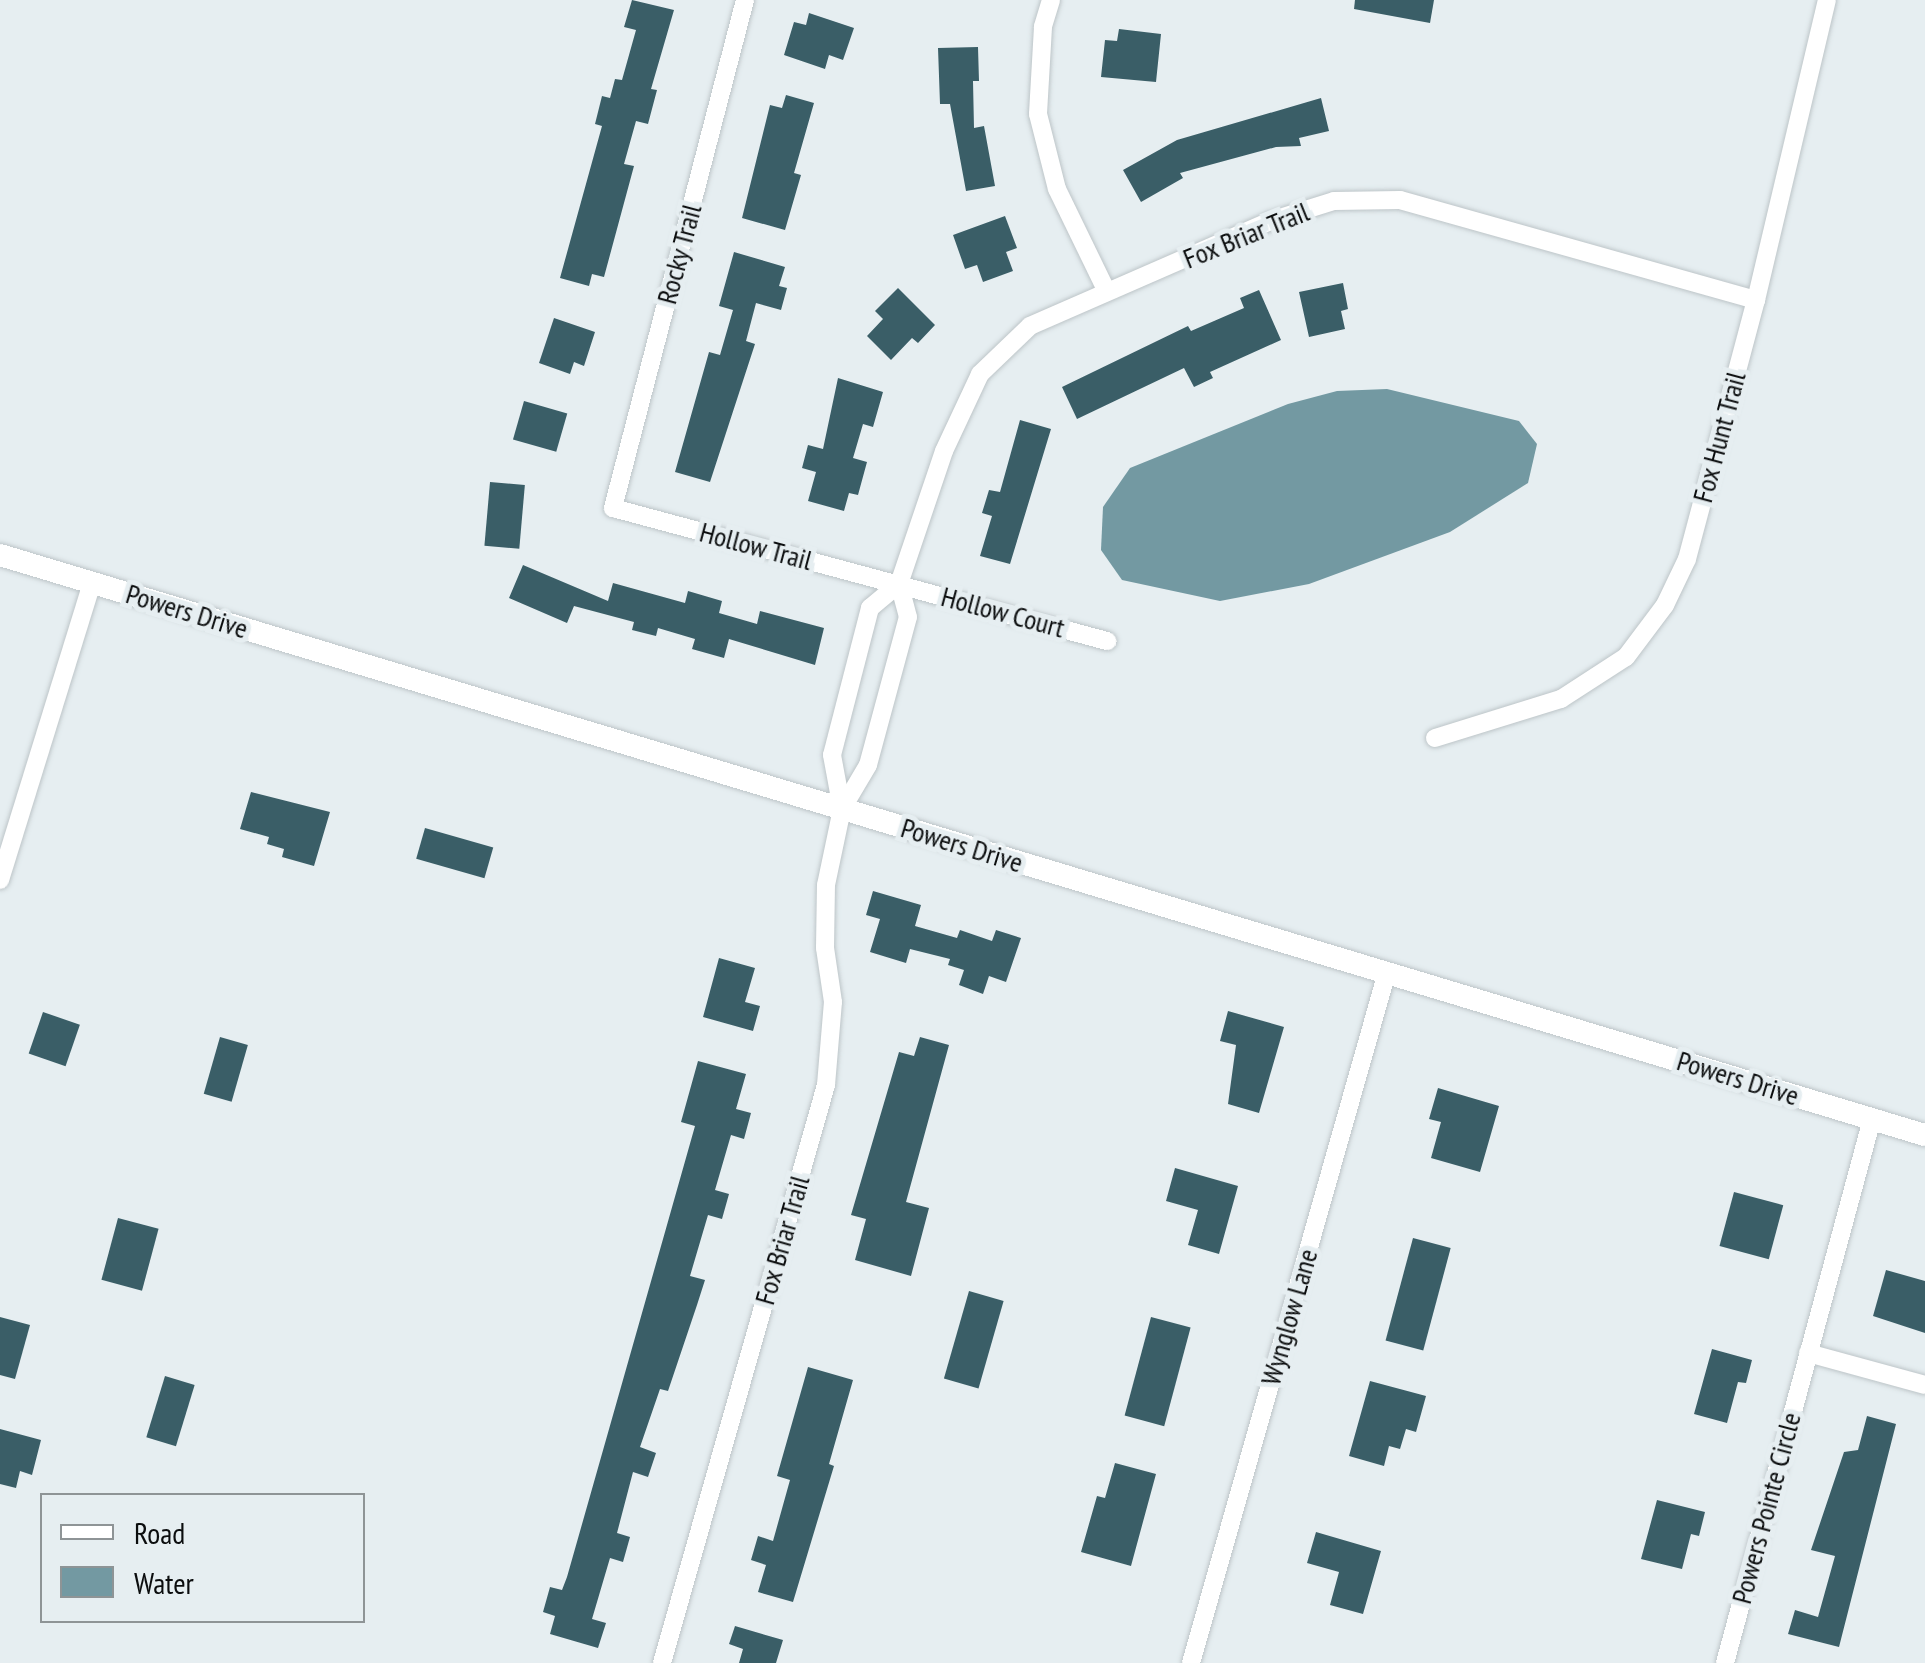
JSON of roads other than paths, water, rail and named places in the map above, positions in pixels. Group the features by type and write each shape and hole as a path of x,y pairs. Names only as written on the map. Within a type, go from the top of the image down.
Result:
{"street":[{"name":"Rocky Trail","path":"613,508 745,0"},
{"path":"1051,0 1043,27 1038,114 1058,189 1107,292"},
{"name":"Fox Hunt Trail","path":"1435,738 1560,699 1626,657 1665,605 1686,559 1756,300 1821,1"},
{"name":"Fox Briar Trail","path":"842,809 832,755 870,608 899,584 944,451 980,374 1030,326 1270,221 1334,201 1400,200 1756,300"},
{"name":"Hollow Trail","path":"613,508 899,584"},
{"name":"Powers Drive","path":"0,554 1925,1135"},
{"path":"0,880 92,582"},
{"name":"Fox Briar Trail","path":"662,1663 826,1084 833,1002 825,948 826,885 842,809 868,765 908,617 899,584"},
{"name":"Hollow Court","path":"899,584 1107,641"},
{"name":"Wynglow Lane","path":"1191,1663 1387,972"},
{"name":"Powers Pointe Circle","path":"1724,1663 1872,1119"},
{"path":"1808,1354 1925,1386"}],"water":[{"path":"1387,389 1519,421 1537,444 1528,483 1450,532 1309,584 1220,601 1122,580 1101,550 1103,507 1130,468 1288,404 1337,391"}]}
